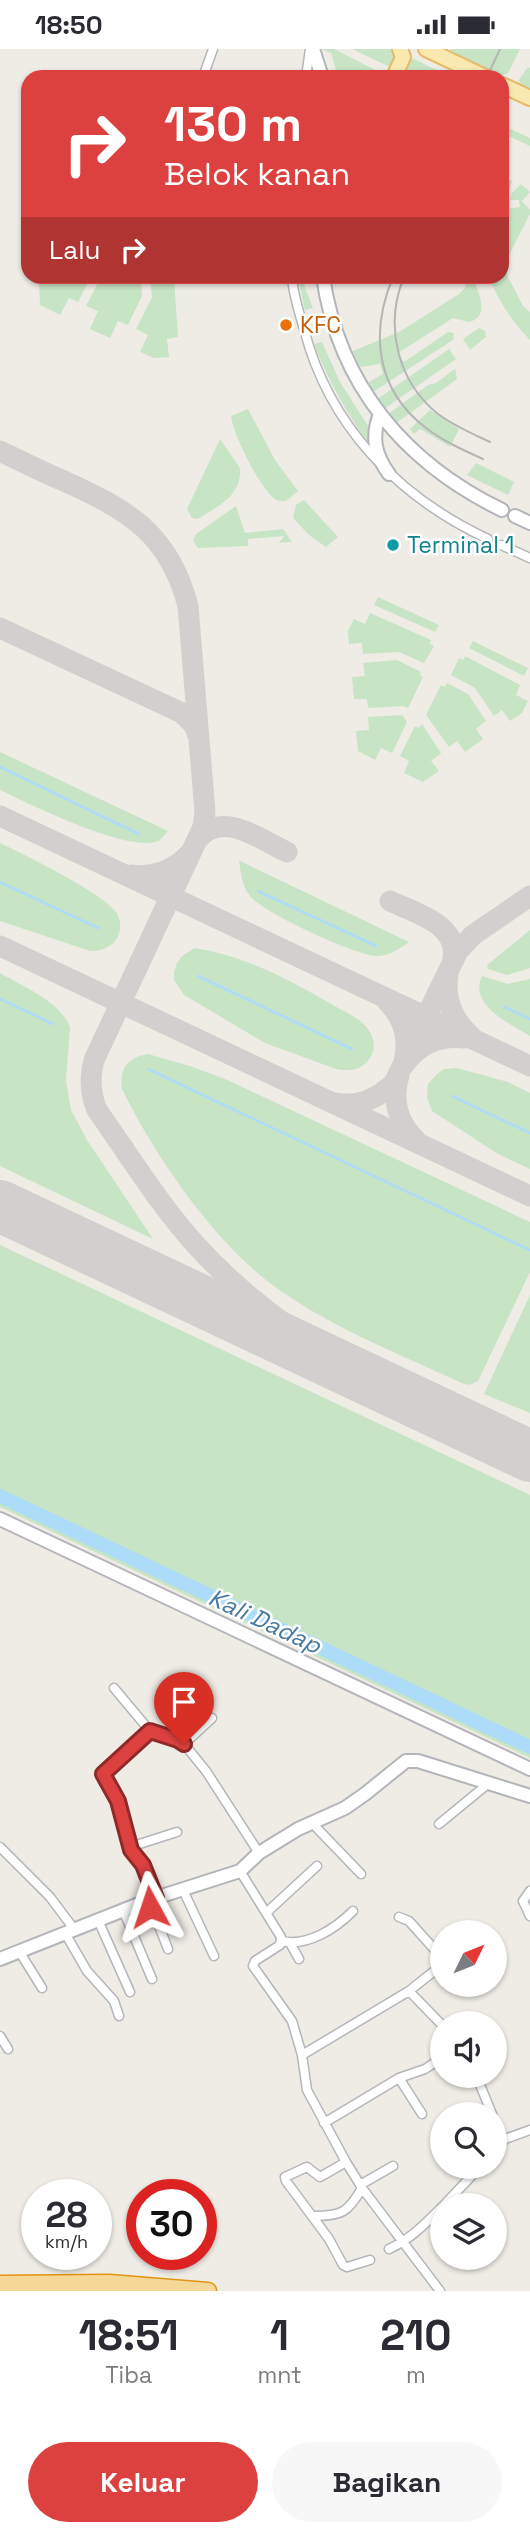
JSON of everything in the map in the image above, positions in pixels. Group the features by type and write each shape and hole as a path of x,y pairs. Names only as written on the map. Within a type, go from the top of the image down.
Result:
{"highway":[{"path":"0,2284 109,2283 208,2291"}],"main road":[{"path":"426,49 470,70"},
{"path":"509,88 530,98"}],"street":[{"path":"206,70 213,49"},
{"path":"308,70 312,49"},
{"path":"312,49 320,70"},
{"path":"294,284 310,356 326,391 348,426 389,474 423,502 452,521 488,539"},
{"path":"324,284 332,320 341,345 356,377 380,414 409,448 432,469 502,510"},
{"path":"380,414 375,435 376,448 389,474"},
{"path":"515,516 530,523"},
{"path":"502,545 530,558"},
{"path":"0,1519 530,1769"},
{"path":"114,1688 150,1731 184,1744 206,1771 259,1853"},
{"path":"184,1744 212,1718"},
{"path":"150,1731 103,1774 118,1801 130,1847 143,1865 168,1949"},
{"path":"0,1959 152,1899 240,1871 259,1853 345,1808 406,1761 418,1761 530,1796"},
{"path":"439,1824 489,1783"},
{"path":"312,1823 361,1874"},
{"path":"130,1847 177,1832"},
{"path":"0,1847 50,1897 87,1971 114,2001 118,2016"},
{"path":"265,1913 317,1866"},
{"path":"240,1871 265,1913 299,1959"},
{"path":"183,1890 214,1956"},
{"path":"530,1891 523,1901 530,1916"},
{"path":"123,1910 152,1979"},
{"path":"354,1911 318,1936 309,1940 286,1942 256,1961 253,1966 292,2021 302,2055 307,2090 346,2162 361,2187 440,2291"},
{"path":"399,1917 409,1921 430,1946"},
{"path":"98,1920 130,1992"},
{"path":"19,1951 42,1988"},
{"path":"302,2055 409,1991 430,1972"},
{"path":"409,1991 430,2013"},
{"path":"0,2036 8,2049"},
{"path":"324,2123 399,2078 430,2066"},
{"path":"399,2078 422,2114"},
{"path":"507,2141 530,2130"},
{"path":"346,2162 320,2177 307,2167 285,2178 313,2216 343,2265 347,2267 370,2260"},
{"path":"313,2216 335,2216 351,2208 361,2187 393,2166"},
{"path":"455,2193 468,2179"},
{"path":"389,2249 403,2243 430,2219"}],"green space":[{"path":"320,49 334,49 375,70 336,70 331,53"},
{"path":"352,49 393,49 400,53 394,69"},
{"path":"451,49 520,49 509,71 489,70 448,55"},
{"path":"412,58 437,70 405,70"},
{"path":"528,67 530,68 530,91 518,81"},
{"path":"509,128 530,138 530,146 509,136"},
{"path":"521,184 530,192 522,201 530,214 509,255 509,208 520,207 519,200 510,200 511,194"},
{"path":"509,279 523,306 530,312 530,340 517,326 492,284 509,284"},
{"path":"39,284 87,284 78,302 69,298 60,315 40,305"},
{"path":"97,284 141,284 142,296 128,325 118,321 110,338 90,329 98,311 86,306"},
{"path":"151,284 174,284 178,337 167,339 169,357 154,358 140,352 148,335 136,329 152,297"},
{"path":"299,284 305,284 313,308 305,310"},
{"path":"466,284 476,284 481,303 480,315 469,322 453,318 398,353 404,362 448,332 454,333 453,340 373,392 369,382 383,374 380,364 360,367 353,351 399,332 465,288"},
{"path":"479,328 485,331 486,337 470,350 463,339"},
{"path":"322,342 340,382 372,432 371,442 368,443 331,383 314,344"},
{"path":"449,349 456,359 384,409 376,400"},
{"path":"455,369 457,379 395,424 388,414"},
{"path":"248,409 275,460 298,491 286,501 275,499 262,484 237,435 231,416"},
{"path":"430,410 459,429 450,447 420,429 414,434 410,429"},
{"path":"220,439 240,468 240,478 233,493 221,505 198,519 192,518 187,509"},
{"path":"476,463 514,482 508,495 467,475"},
{"path":"304,500 338,537 326,547 309,535 293,518 296,505"},
{"path":"236,506 245,533 283,529 292,542 279,543 284,536 248,539 248,546 198,548 193,541 196,534"},
{"path":"378,597 439,625 435,632 374,605"},
{"path":"370,613 431,640 430,644 434,646 424,663 399,652 363,654 362,643 349,644 348,631 354,619 365,624"},
{"path":"473,641 528,668 524,676 469,648"},
{"path":"465,656 520,685 516,695 528,701 522,713 510,721 502,710 494,716 475,688 451,675 459,658 464,660"},
{"path":"397,660 421,672 423,677 408,708 368,708 367,699 354,699 352,677 365,676 363,663"},
{"path":"447,683 468,694 486,721 476,729 483,739 465,752 457,741 449,747 426,715 441,685 445,687"},
{"path":"402,715 407,722 392,753 381,748 375,760 358,751 356,731 369,730 368,717"},
{"path":"422,724 441,753 431,761 439,771 423,782 404,773 409,761 400,756 415,726 419,728"},
{"path":"0,752 168,831 159,841 144,843 125,840 79,826 0,790"},
{"path":"0,843 62,875 108,904 120,921 120,931 115,941 105,948 90,951 0,921"},
{"path":"239,861 409,942 389,954 375,956 310,932 273,913 251,897 244,885"},
{"path":"530,930 530,968 507,975 488,969 487,965"},
{"path":"195,948 232,957 267,970 352,1015 365,1025 372,1038 374,1046 369,1059 356,1069 336,1069 265,1043 184,995 174,980 174,972 182,956"},
{"path":"0,973 41,996 66,1019 70,1028 66,1081 71,1110 87,1140 153,1239 0,1166"},
{"path":"482,976 508,984 530,979 530,1036 502,1019 486,1005 479,986"},
{"path":"148,1054 225,1079 530,1222 530,1272 478,1381 470,1385 464,1384 336,1325 288,1296 245,1262 204,1217 166,1166 122,1089 122,1076 126,1065 135,1058"},
{"path":"457,1068 508,1082 530,1093 530,1169 498,1154 432,1111 427,1098 428,1084 444,1069"},
{"path":"0,1245 530,1495 530,1758 0,1507"},
{"path":"530,1295 530,1413 484,1394"}],"waterway":[{"path":"0,767 139,834"},
{"path":"0,882 98,928"},
{"path":"258,891 376,946"},
{"path":"198,976 352,1049"},
{"path":"0,999 53,1024"},
{"path":"504,1007 530,1019"},
{"path":"148,1069 530,1250"},
{"path":"452,1096 530,1133"},
{"name":"Kali Dadap","path":"0,1496 530,1747"}],"taxiway":[{"path":"0,451 108,503 143,527 170,560 188,606 205,812 203,827 94,1060 91,1085 97,1110 169,1212 217,1267 264,1309 289,1327 396,1393"},
{"path":"0,628 182,713 194,725 198,735"},
{"path":"0,816 530,1066"},
{"path":"199,838 209,830 231,827 287,852"},
{"path":"131,875 163,871 178,864 190,853"},
{"path":"336,1103 367,1101 394,1083 458,951 473,935 530,896"},
{"path":"390,901 423,915 442,928 453,947 453,959"},
{"path":"0,946 530,1196"},
{"path":"448,974 447,992 451,1008 459,1023 471,1036"},
{"path":"387,1001 402,1023 406,1039 403,1066 415,1052 429,1043 445,1038 464,1038"},
{"path":"399,1075 396,1101 400,1118 416,1140"},
{"path":"463,1424 530,1446"}],"runway":[{"path":"0,1206 530,1456"}],"tram line":[{"path":"490,70 500,49"},
{"path":"391,284 381,318 380,339 387,378 396,396 409,413 426,428 483,459"},
{"path":"402,284 395,314 395,333 404,369 424,401 438,414 490,442"}],"place":[{"name":"KFC","path":"286,325"},
{"name":"Terminal 1","path":"393,545"}],"route":[{"path":"150,1907 149,1900 156,1898 143,1865 131,1850 122,1823 120,1806 103,1774 150,1731 184,1744"}]}
